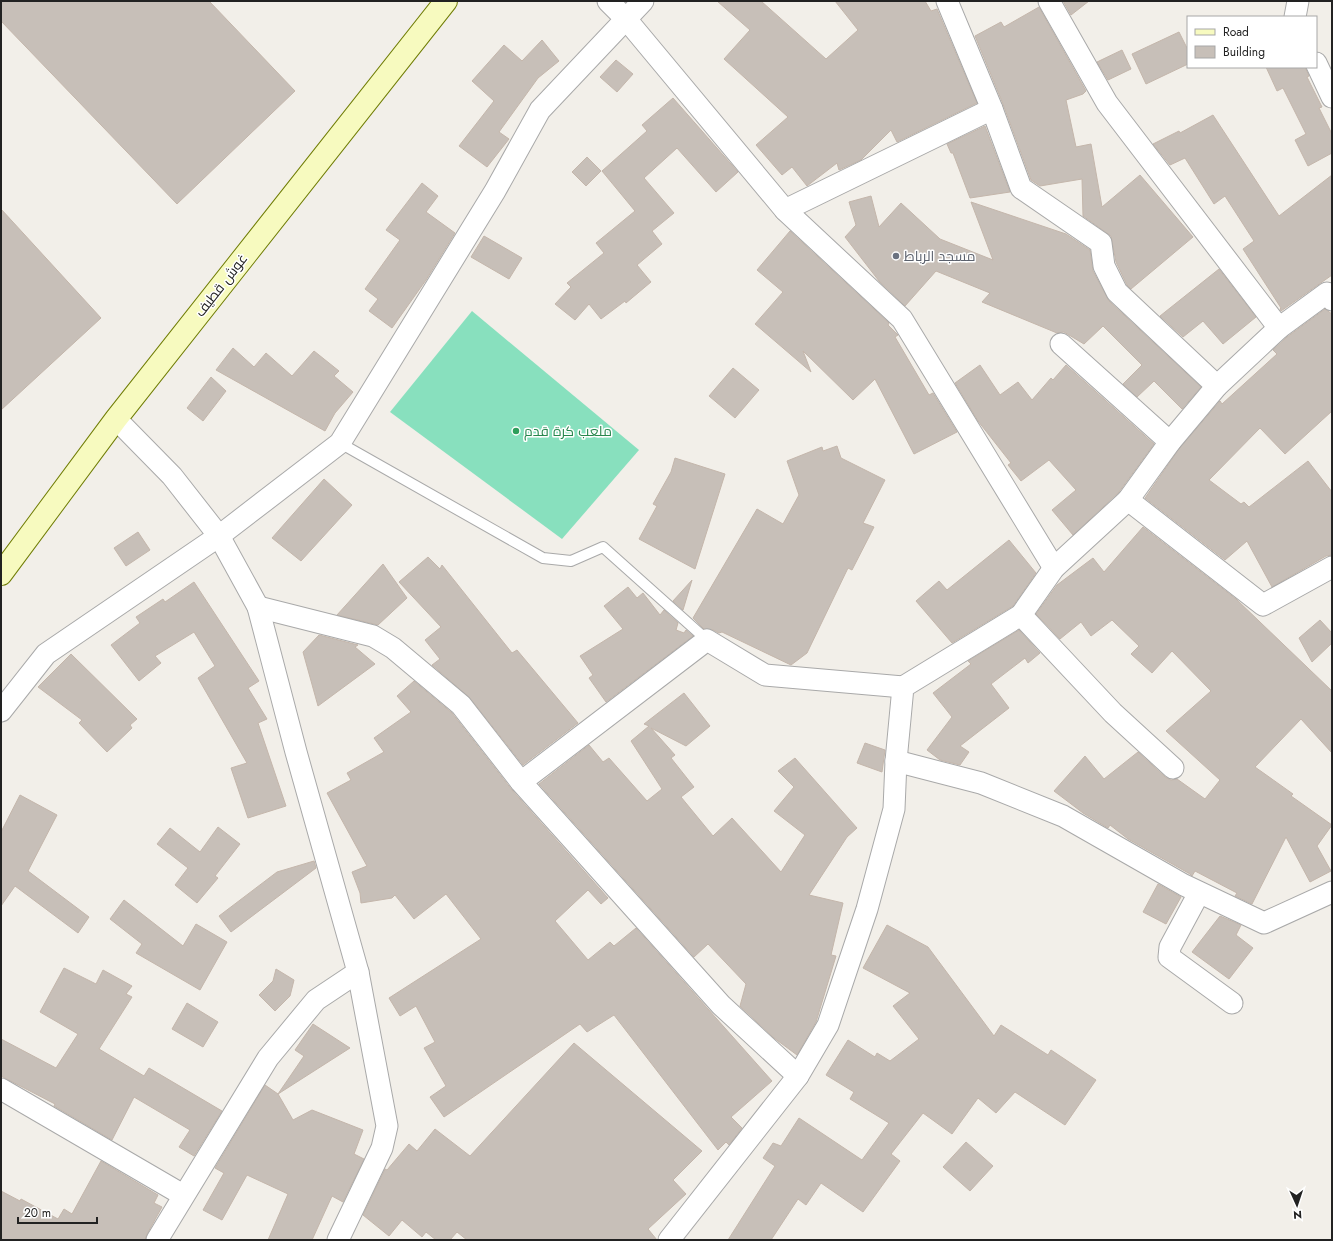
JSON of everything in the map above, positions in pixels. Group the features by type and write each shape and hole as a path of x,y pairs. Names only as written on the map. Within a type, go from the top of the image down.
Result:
{"main road":[{"name":"غوش قطيف","path":"1,574 116,419 446,1"}],"street":[{"path":"608,1 626,19 785,210 902,319 1054,568"},
{"path":"1,711 46,654 219,536 340,443 495,191 540,110 644,1"},
{"path":"947,1 992,109 1021,188 1101,243 1104,266 1117,292 1217,386"},
{"path":"1049,1 1107,103 1279,328"},
{"path":"1295,16 1298,1"},
{"path":"1317,65 1332,97"},
{"path":"785,210 992,109"},
{"path":"521,782 707,640 765,675 903,687 1021,615 1054,568 1128,500 1170,442 1217,386 1279,328 1327,293 1332,300"},
{"path":"1062,344 1170,442"},
{"path":"116,419 172,476 219,536 258,607 296,752 358,972 387,1126 382,1148 338,1240"},
{"path":"1128,500 1263,605 1332,567"},
{"path":"258,607 373,636 393,648 461,705 521,782 721,1005 798,1076"},
{"path":"1021,615 1113,713 1173,768"},
{"path":"669,1240 798,1076 828,1025 867,909 894,809 896,761 903,687"},
{"path":"896,761 981,783 1063,816 1131,857 1199,893 1264,923 1332,892"},
{"path":"1199,893 1170,947 1169,956 1232,1003"},
{"path":"157,1240 268,1058 316,1000 358,972"},
{"path":"1,1090 184,1195"}],"lane":[{"path":"340,443 543,558 571,561 602,547 707,640"}],"green space":[{"name":"ملعب كرة قدم","path":"472,311 639,450 562,539 390,412"}],"building":[{"path":"1,1 209,1 295,91 177,204 1,21"},
{"path":"717,1 761,1 826,59 858,30 835,1 925,1 931,11 937,9 977,103 897,142 891,130 861,160 839,170 837,163 807,186 792,167 782,175 756,145 788,117 724,59 750,30"},
{"path":"1063,1 1089,1 1071,15"},
{"path":"1039,7 1086,91 1083,94 1066,100 1076,147 1091,144 1102,207 1140,175 1193,237 1131,289 1127,285 1116,262 1111,236 1083,216 1082,179 1040,186 1031,180 1003,104 975,36 1001,22 1004,27"},
{"path":"1179,32 1187,48 1187,64 1146,84 1132,54"},
{"path":"542,40 559,61 538,78 499,132 509,139 487,167 459,146 494,101 472,81 504,45 522,61"},
{"path":"1122,50 1131,69 1108,80 1097,62"},
{"path":"616,60 633,74 617,92 600,77"},
{"path":"1266,68 1305,68 1309,76 1307,77 1322,107 1319,108 1332,134 1332,153 1308,166 1295,140 1306,134 1283,88 1277,91"},
{"path":"673,98 738,172 716,192 677,148 644,178 674,213 652,231 662,244 637,265 651,282 626,303 625,301 601,319 589,304 575,320 555,304 571,287 567,283 604,253 596,243 635,211 602,171 647,131 642,125"},
{"path":"1213,115 1279,216 1332,175 1332,275 1281,311 1281,308 1243,249 1254,241 1225,196 1214,204 1185,158 1170,165 1153,144 1179,131 1180,133"},
{"path":"985,126 1010,192 970,198 953,153 951,153 947,144"},
{"path":"587,157 601,171 586,186 572,172"},
{"path":"422,183 438,196 426,212 455,233 426,280 392,328 369,311 378,299 365,289 400,240 386,230"},
{"path":"871,196 879,227 901,203 940,239 993,260 971,202 1066,234 1090,250 1093,271 1109,301 1201,387 1182,409 1154,381 1137,397 1123,384 1142,365 1103,326 1084,344 1064,332 1057,333 982,302 990,293 936,271 905,306 879,281 845,237 856,225 849,202"},
{"path":"1,209 101,318 1,410"},
{"path":"790,231 889,323 888,325 898,335 895,337 929,395 933,393 957,432 914,454 875,379 853,400 803,351 811,372 755,324 783,292 757,270"},
{"path":"484,236 522,258 509,279 471,257"},
{"path":"1219,269 1256,317 1223,344 1203,321 1183,337 1160,316"},
{"path":"1325,309 1332,314 1332,411 1285,454 1260,428 1209,480 1241,504 1244,502 1249,507 1308,461 1332,492 1332,555 1326,556 1272,587 1247,541 1225,560 1145,498 1179,449 1220,401 1222,404 1277,354 1273,350 1287,337"},
{"path":"233,348 254,367 266,353 292,376 314,351 339,371 334,376 353,392 335,413 325,431 216,370"},
{"path":"980,365 1000,395 1018,382 1032,400 1051,378 1053,380 1066,365 1154,444 1119,492 1073,535 1052,510 1076,490 1049,460 1021,481 1008,465 1011,463 978,421 955,383"},
{"path":"733,368 759,390 735,418 709,396"},
{"path":"211,377 226,391 203,421 187,408"},
{"path":"837,446 841,458 885,480 863,523 874,527 852,570 848,568 807,653 791,665 722,632 719,633 713,630 704,629 693,618 757,509 783,524 799,495 787,461 822,447 823,451"},
{"path":"675,458 725,474 695,569 639,539 657,506 653,504 671,472"},
{"path":"324,479 352,505 301,561 272,538"},
{"path":"1143,527 1236,599 1332,691 1332,753 1301,719 1255,767 1293,794 1291,796 1332,825 1317,846 1331,871 1310,882 1286,837 1252,904 1235,896 1237,893 1195,871 1192,876 1128,839 1110,825 1108,828 1083,813 1054,791 1085,756 1104,779 1138,752 1165,777 1171,780 1177,779 1205,799 1220,780 1166,731 1211,691 1172,651 1152,673 1131,654 1139,646 1112,620 1091,636 1081,622 1060,639 1036,614 1057,585 1093,558 1104,572"},
{"path":"138,532 150,550 126,566 114,548"},
{"path":"1009,540 1036,573 1013,606 952,643 916,601 939,581 947,590"},
{"path":"428,557 440,569 442,565 512,653 517,650 578,723 523,765 470,698 432,665 440,659 425,640 441,627 399,582"},
{"path":"383,564 407,598 378,625 337,615"},
{"path":"692,580 683,610 673,601"},
{"path":"194,582 259,681 248,688 267,719 258,723 286,806 248,818 231,768 247,763 198,678 215,666 194,632 155,656 161,663 139,681 111,645 140,623 136,617 163,599 165,602"},
{"path":"628,587 637,598 643,593 660,615 664,610 678,623 676,630 684,633 686,630 693,636 606,702 589,678 593,675 580,656 623,629 604,606"},
{"path":"1320,620 1332,633 1332,643 1312,662 1299,638"},
{"path":"1019,630 1040,653 1028,663 1025,658 991,684 1009,708 960,746 969,752 960,765 940,760 927,750 952,717 933,693 971,664 968,661"},
{"path":"319,635 358,645 355,647 375,664 318,706 303,652"},
{"path":"71,654 137,719 130,725 132,728 107,752 79,723 82,720 38,687"},
{"path":"414,681 452,713 512,790 608,898 601,904 588,890 555,921 588,960 610,942 614,946 636,928 772,1081 731,1117 742,1128 729,1145 726,1142 718,1150 614,1015 587,1032 580,1024 444,1117 430,1097 446,1086 424,1048 435,1042 416,1006 400,1016 389,998 481,939 446,894 414,919 395,895 392,898 361,903 360,893 352,872 367,866 327,793 351,780 347,773 384,752 374,738 411,712 397,696"},
{"path":"684,693 710,726 686,746 651,728 675,755 671,758 694,787 681,797 713,836 732,818 781,872 805,835 774,811 794,787 778,771 795,758 857,828 847,837 809,895 843,903 831,955 836,956 816,1022 797,1055 774,1038 740,1006 746,984 708,944 694,957 539,784 589,745 603,762 609,758 647,801 662,789 631,741 649,726 644,724"},
{"path":"865,743 885,750 882,772 857,763"},
{"path":"20,795 57,815 28,871 89,917 78,933 15,886 1,906 1,832"},
{"path":"218,827 240,844 215,876 218,878 197,903 175,885 188,868 157,844 170,828 200,852"},
{"path":"314,861 316,868 231,932 219,916 277,872"},
{"path":"1158,884 1181,897 1166,924 1143,912"},
{"path":"124,900 183,946 196,924 227,942 200,990 136,953 142,944 110,919"},
{"path":"1220,916 1241,925 1236,935 1253,948 1229,979 1192,952"},
{"path":"887,925 928,947 994,1036 1001,1025 1048,1055 1051,1050 1096,1080 1065,1125 1015,1092 996,1113 978,1098 952,1134 923,1113 891,1154 900,1161 863,1212 821,1183 806,1205 798,1199 771,1240 728,1240 775,1166 763,1158 773,1143 781,1146 799,1118 862,1160 889,1123 850,1099 854,1092 826,1075 848,1040 875,1057 877,1053 890,1061 919,1039 893,1006 910,993 863,968"},
{"path":"64,968 96,984 103,970 132,986 126,994 132,997 99,1049 144,1076 149,1068 222,1111 194,1156 179,1147 190,1130 134,1097 112,1140 54,1106 55,1104 1,1076 1,1039 56,1068 78,1034 40,1012"},
{"path":"276,969 294,980 290,996 275,1011 259,995 273,981"},
{"path":"187,1003 218,1022 203,1047 172,1029"},
{"path":"313,1024 350,1048 278,1094 304,1056 295,1050"},
{"path":"574,1043 702,1151 673,1180 686,1194 648,1229 657,1240 467,1240 457,1232 450,1240 436,1240 426,1232 422,1237 402,1220 389,1236 363,1215 385,1169 387,1170 409,1144 417,1151 435,1129 470,1156"},
{"path":"265,1085 278,1094 293,1120 312,1110 363,1130 354,1154 364,1159 343,1202 332,1196 312,1240 268,1240 288,1194 247,1175 222,1220 203,1210 224,1173 215,1168"},
{"path":"966,1142 993,1166 970,1191 943,1167"},
{"path":"101,1161 158,1195 154,1203 162,1207 145,1240 1,1240 1,1191 20,1201 21,1199 58,1219 64,1209 72,1214"}],"place":[{"name":"مسجد الرباط","path":"896,256"},
{"name":"ملعب كرة قدم","path":"516,431"}]}
